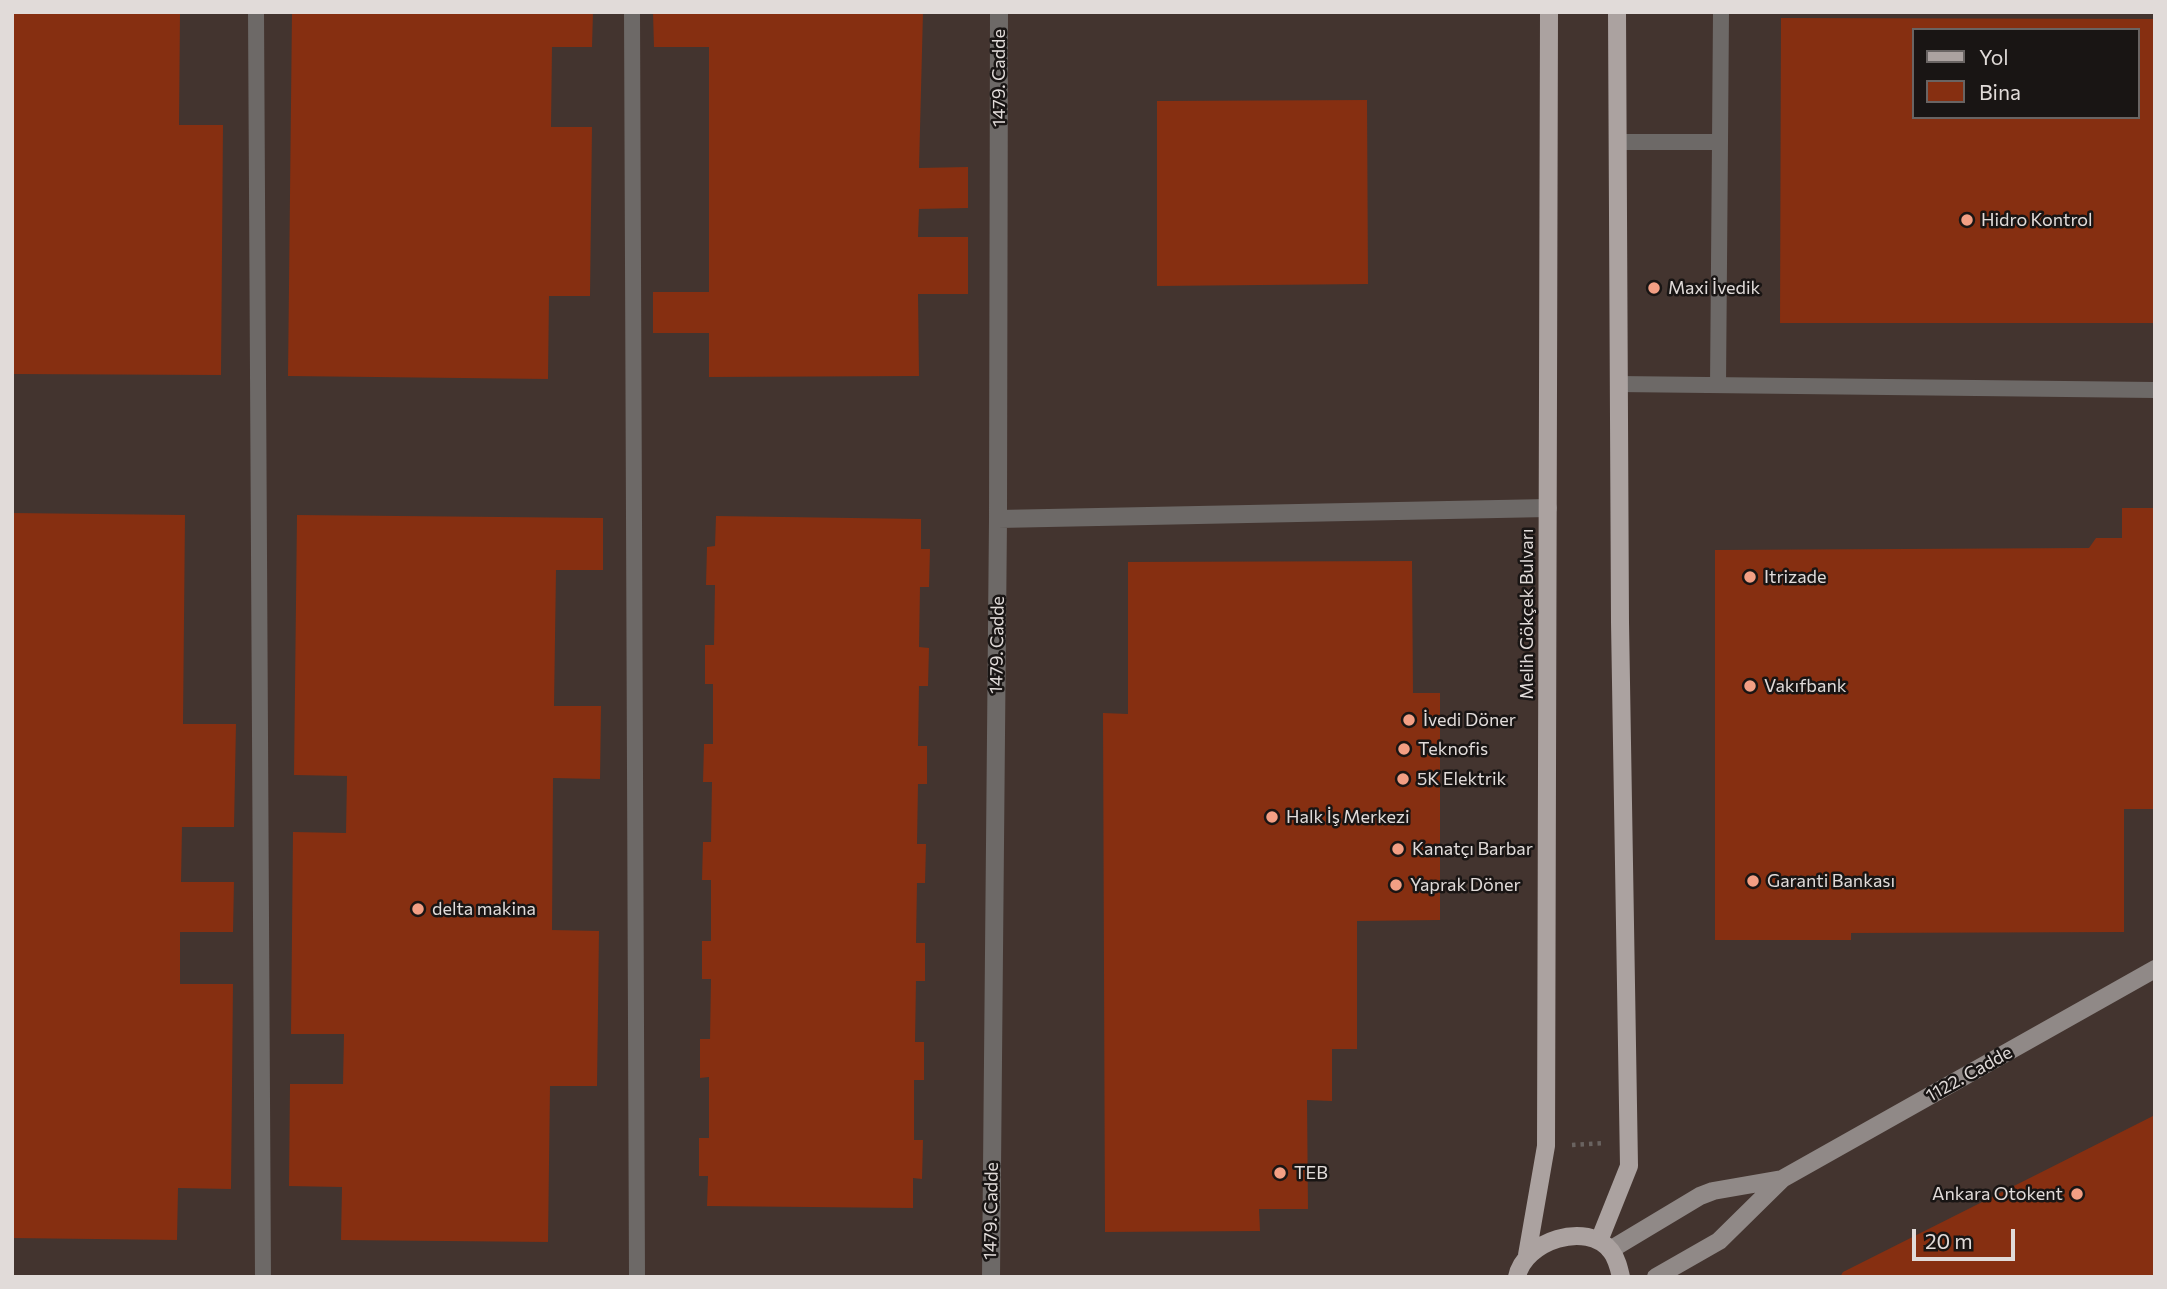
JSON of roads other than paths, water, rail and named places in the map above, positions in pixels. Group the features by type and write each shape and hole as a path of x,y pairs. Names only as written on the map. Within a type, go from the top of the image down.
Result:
{"main road":[{"name":"Melih Gökçek Bulvarı","path":"1517,1277 1527,1255 1546,1146 1549,12"},
{"path":"1604,1245 1629,1166 1618,384 1617,12"},
{"name":"1122. Cadde","path":"1656,1277 1719,1241 1782,1179 2155,969"},
{"name":"1122. Cadde","path":"1604,1245 1713,1191 1782,1179"},
{"path":"1527,1255 1544,1242 1566,1237 1584,1237 1604,1245 1618,1264 1622,1277"}],"street":[{"name":"1479. Cadde","path":"991,1277 998,519 999,12"},
{"path":"998,519 1548,508"}],"lane":[{"path":"256,12 263,1277"},
{"path":"632,12 637,1277"},
{"path":"1718,385 1721,12"},
{"path":"1617,142 1720,142"},
{"path":"1618,384 2155,390"}],"place":[{"name":"Hidro Kontrol","path":"1967,220"},
{"name":"Maxi İvedik","path":"1654,288"},
{"name":"Itrizade","path":"1750,577"},
{"name":"Vakıfbank","path":"1750,686"},
{"name":"İvedi Döner","path":"1409,720"},
{"name":"Teknofis","path":"1404,749"},
{"name":"5K Elektrik","path":"1403,779"},
{"name":"Halk İş Merkezi","path":"1272,817"},
{"name":"Kanatçı Barbar","path":"1398,849"},
{"name":"Garanti Bankası","path":"1753,881"},
{"name":"Yaprak Döner","path":"1396,885"},
{"name":"delta makina","path":"418,909"},
{"name":"TEB","path":"1280,1173"},
{"name":"Ankara Otokent","path":"2077,1194"}]}
